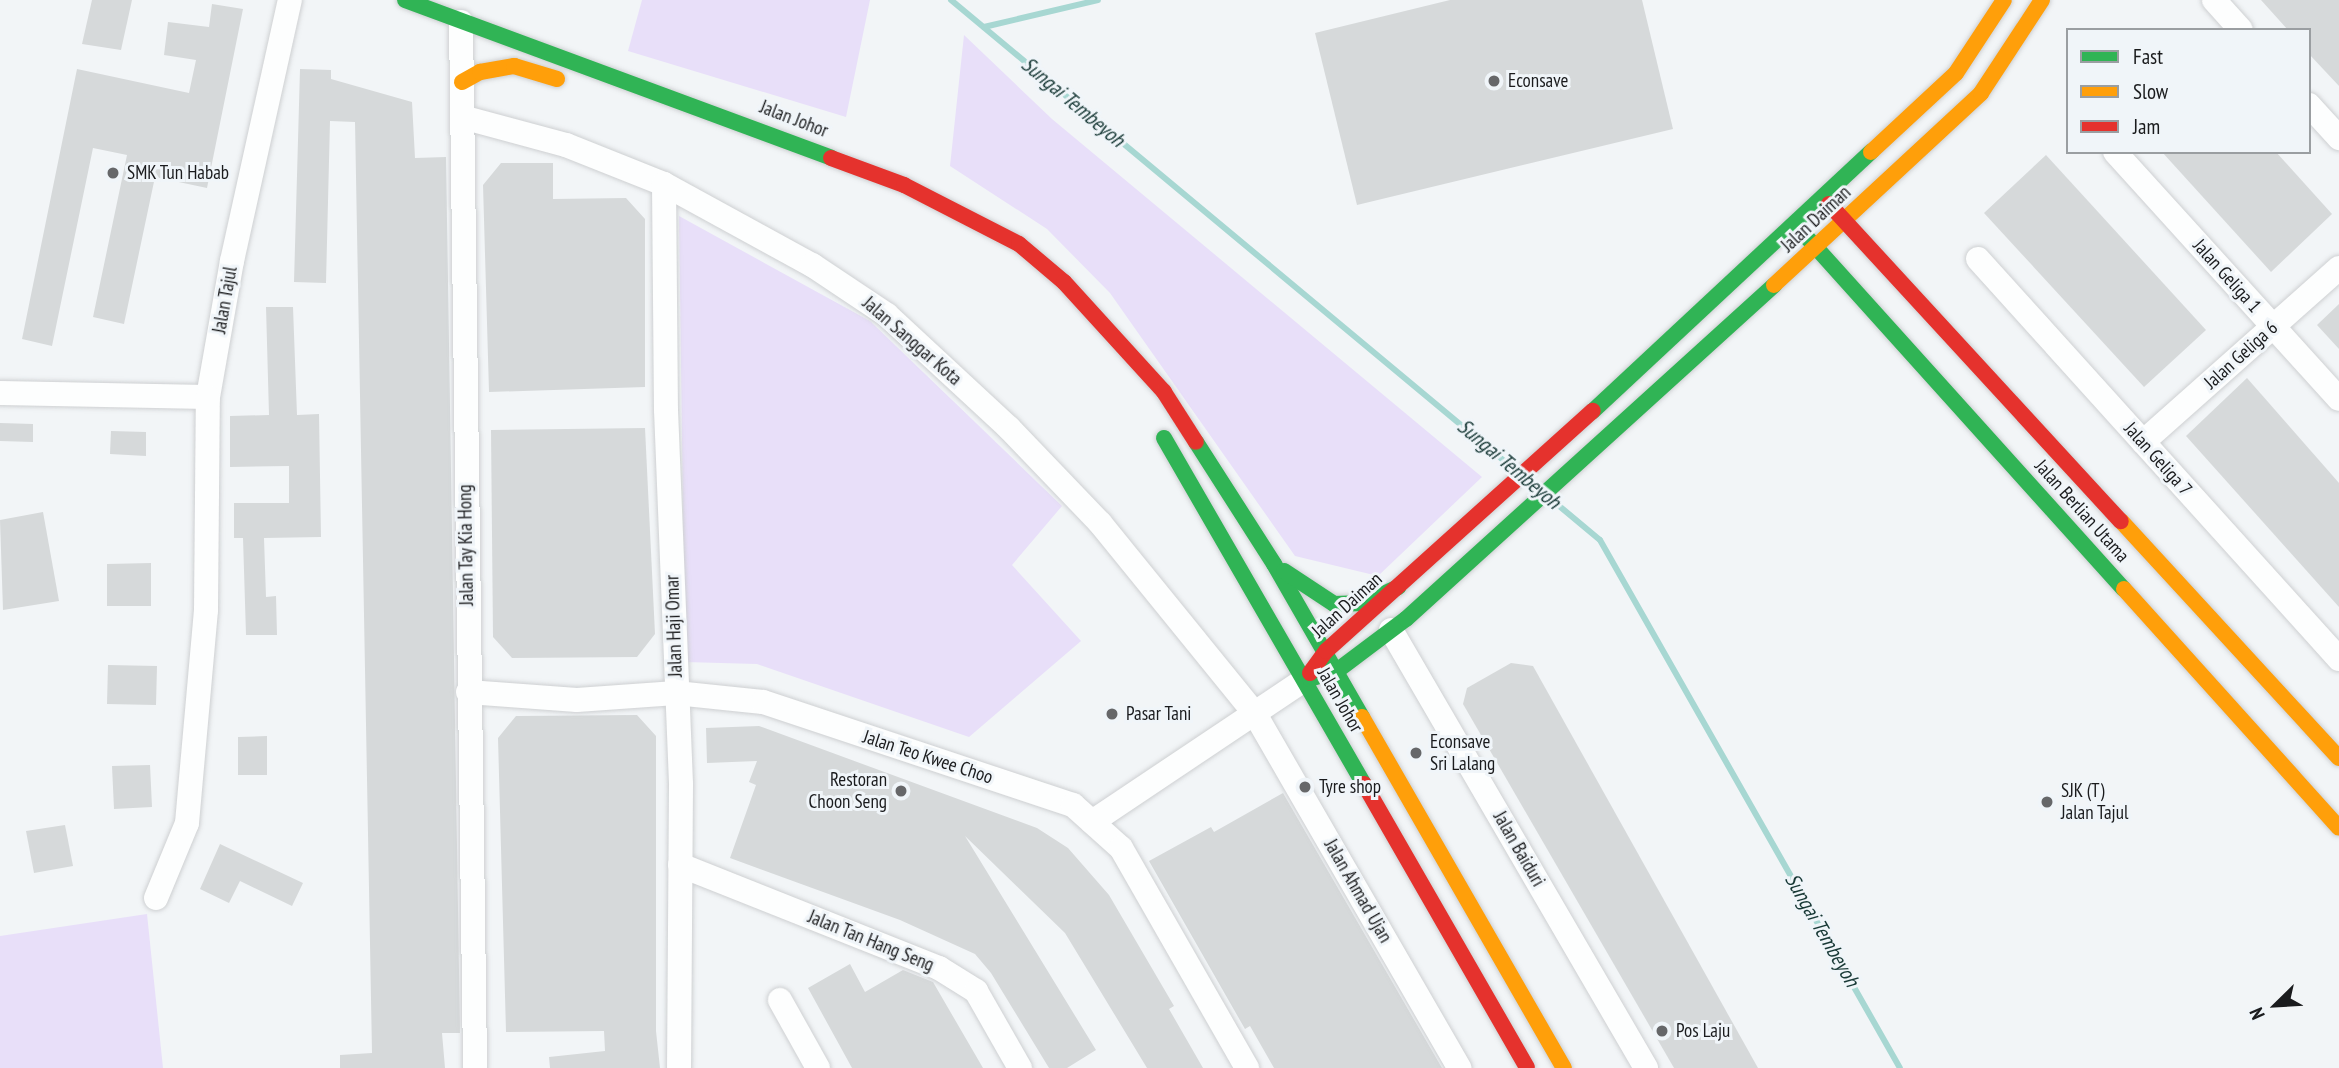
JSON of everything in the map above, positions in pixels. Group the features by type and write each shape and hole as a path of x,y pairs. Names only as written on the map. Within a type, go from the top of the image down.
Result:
{"main road":[{"name":"Jalan Johor","path":"405,0 826,153 974,218 1019,244 1064,282 1164,392 1274,564 1338,670 1563,1068"},
{"name":"Jalan Daiman","path":"1304,680 1326,651 1576,426 1956,73 2004,0"},
{"name":"Jalan Daiman","path":"1391,630 1597,449 1981,93 2042,0"},
{"path":"462,82 480,72 514,66 571,85"},
{"path":"775,156 826,153"},
{"name":"Jalan Berlian Utama","path":"1822,198 2339,758"},
{"name":"Jalan Berlian Utama","path":"1794,223 2339,828"},
{"name":"Jalan Johor","path":"1125,349 1141,393"},
{"name":"Jalan Johor","path":"1158,425 1527,1068"},
{"path":"1274,564 1334,604 1364,603 1399,587"},
{"path":"1304,680 1338,670 1391,630"}],"street":[{"name":"Jalan Tajul","path":"156,898 187,823 206,610 208,397 232,261 290,0"},
{"path":"2214,0 2239,28"},
{"name":"Jalan Tay Kia Hong","path":"461,22 475,1068"},
{"path":"2311,107 2339,138"},
{"name":"Jalan Sanggar Kota","path":"462,117 566,145 664,184 849,288 887,315 948,370 1100,523 1255,715"},
{"name":"Jalan Geliga 1","path":"2117,154 2339,399"},
{"name":"Jalan Haji Omar","path":"664,184 666,410 680,865 679,1068"},
{"name":"Jalan Geliga 7","path":"1978,259 2339,659"},
{"name":"Jalan Geliga 6","path":"2143,442 2339,268"},
{"path":"0,393 208,397"},
{"name":"Jalan Baiduri","path":"1391,630 1646,1068"},
{"path":"1092,822 1304,680"},
{"name":"Jalan Teo Kwee Choo","path":"468,692 577,700 676,693 763,702 1073,804 1121,848 1247,1068"},
{"name":"Jalan Ahmad Ujan","path":"1255,715 1459,1068"},
{"name":"Jalan Tan Hang Seng","path":"680,865 939,968 976,991 1020,1068"},
{"path":"780,1000 818,1068"}],"shaded area":[{"path":"642,0 870,0 846,117 628,51"},
{"path":"964,35 1052,119 1482,477 1378,576 1295,556 1110,293 1047,229 950,166"},
{"path":"679,216 870,321 1062,506 1012,565 1081,641 969,737 757,664 685,662"},
{"path":"147,914 163,1068 0,1068 0,936"}],"building":[{"path":"92,0 132,0 121,50 82,44"},
{"name":"Econsave","path":"1450,0 1642,0 1673,129 1357,205 1315,33"},
{"path":"2261,0 2339,0 2339,86 2311,56 2311,28 2286,28"},
{"path":"212,4 243,9 207,188 155,177 124,324 93,317 127,155 93,148 52,346 22,339 77,69 189,93 196,60 164,55 168,22 209,27"},
{"path":"300,69 331,70 331,79 412,102 415,158 446,157 460,1033 442,1033 445,1068 340,1068 340,1055 372,1053 355,122 330,121 326,283 294,282"},
{"path":"2164,154 2278,154 2332,214 2271,272"},
{"path":"2046,155 2206,330 2144,387 1984,213"},
{"path":"501,163 553,163 553,199 626,198 645,219 645,387 489,392 483,185"},
{"path":"2339,304 2339,349 2317,325"},
{"path":"266,307 293,307 297,415 319,414 321,537 264,538 266,597 276,596 277,635 246,635 243,538 234,538 234,503 289,503 289,466 230,467 230,416 269,415"},
{"path":"2247,378 2339,483 2339,607 2186,436"},
{"path":"0,423 33,424 33,442 0,441"},
{"path":"645,428 655,634 637,657 512,658 493,637 491,430"},
{"path":"111,431 146,432 146,456 110,454"},
{"path":"43,512 59,601 3,610 0,520"},
{"path":"151,563 151,606 107,606 107,564"},
{"path":"1511,663 1533,666 1758,1068 1674,1068 1463,704 1467,688"},
{"path":"108,665 157,666 156,705 107,704"},
{"path":"637,715 656,736 656,1031 660,1068 550,1068 549,1057 605,1051 604,1031 506,1032 498,738 516,716"},
{"path":"759,726 1037,828 1068,848 1109,895 1174,1006 1169,1009 1203,1068 1147,1068 1065,933 965,836 1096,1050 1067,1068 1049,1068 991,973 975,954 900,920 730,858 756,785 749,782 757,761 707,763 706,728"},
{"path":"267,736 267,775 238,775 238,737"},
{"path":"150,765 152,807 114,809 112,766"},
{"path":"1283,793 1442,1068 1274,1068 1250,1026 1245,1029 1149,861 1211,827 1214,832"},
{"path":"65,825 73,866 34,873 26,831"},
{"path":"220,844 303,883 292,906 240,881 229,903 200,889"},
{"path":"850,964 865,992 903,970 933,982 983,1068 852,1068 808,988"}],"waterway":[{"name":"Sungai Tembeyoh","path":"951,0 1514,469"},
{"path":"984,27 1098,0"},
{"name":"Sungai Tembeyoh","path":"1552,500 1600,540 1900,1068"}],"traffic: fast":[{"path":"405,0 831,158"},
{"path":"1593,411 1871,152"},
{"path":"1803,233 2124,589"},
{"path":"1310,679 1338,670 1406,619 1774,285"},
{"path":"1164,438 1364,784"},
{"path":"1196,442 1274,564 1362,717"},
{"path":"1284,571 1334,604 1364,603 1399,587"}],"traffic: slow":[{"path":"1871,152 1956,73 2004,0"},
{"path":"1774,285 1981,93 2042,0"},
{"path":"462,82 480,72 514,66 557,79"},
{"path":"2121,521 2339,758"},
{"path":"2124,589 2339,828"},
{"path":"1362,717 1564,1068"}],"traffic: jam":[{"path":"831,158 904,185 1019,244 1064,282 1164,392 1196,442"},
{"path":"1829,204 2121,521"},
{"path":"1310,673 1326,651 1593,411"},
{"path":"1364,784 1527,1068"}],"place":[{"name":"Econsave","path":"1494,81"},
{"name":"SMK Tun Habab","path":"113,173"},
{"name":"Pasar Tani","path":"1112,714"},
{"name":"Econsave Sri Lalang","path":"1416,753"},
{"name":"Tyre shop","path":"1305,787"},
{"name":"Restoran Choon Seng","path":"901,791"},
{"name":"SJK (T) Jalan Tajul","path":"2047,802"},
{"name":"Pos Laju","path":"1662,1031"}]}
